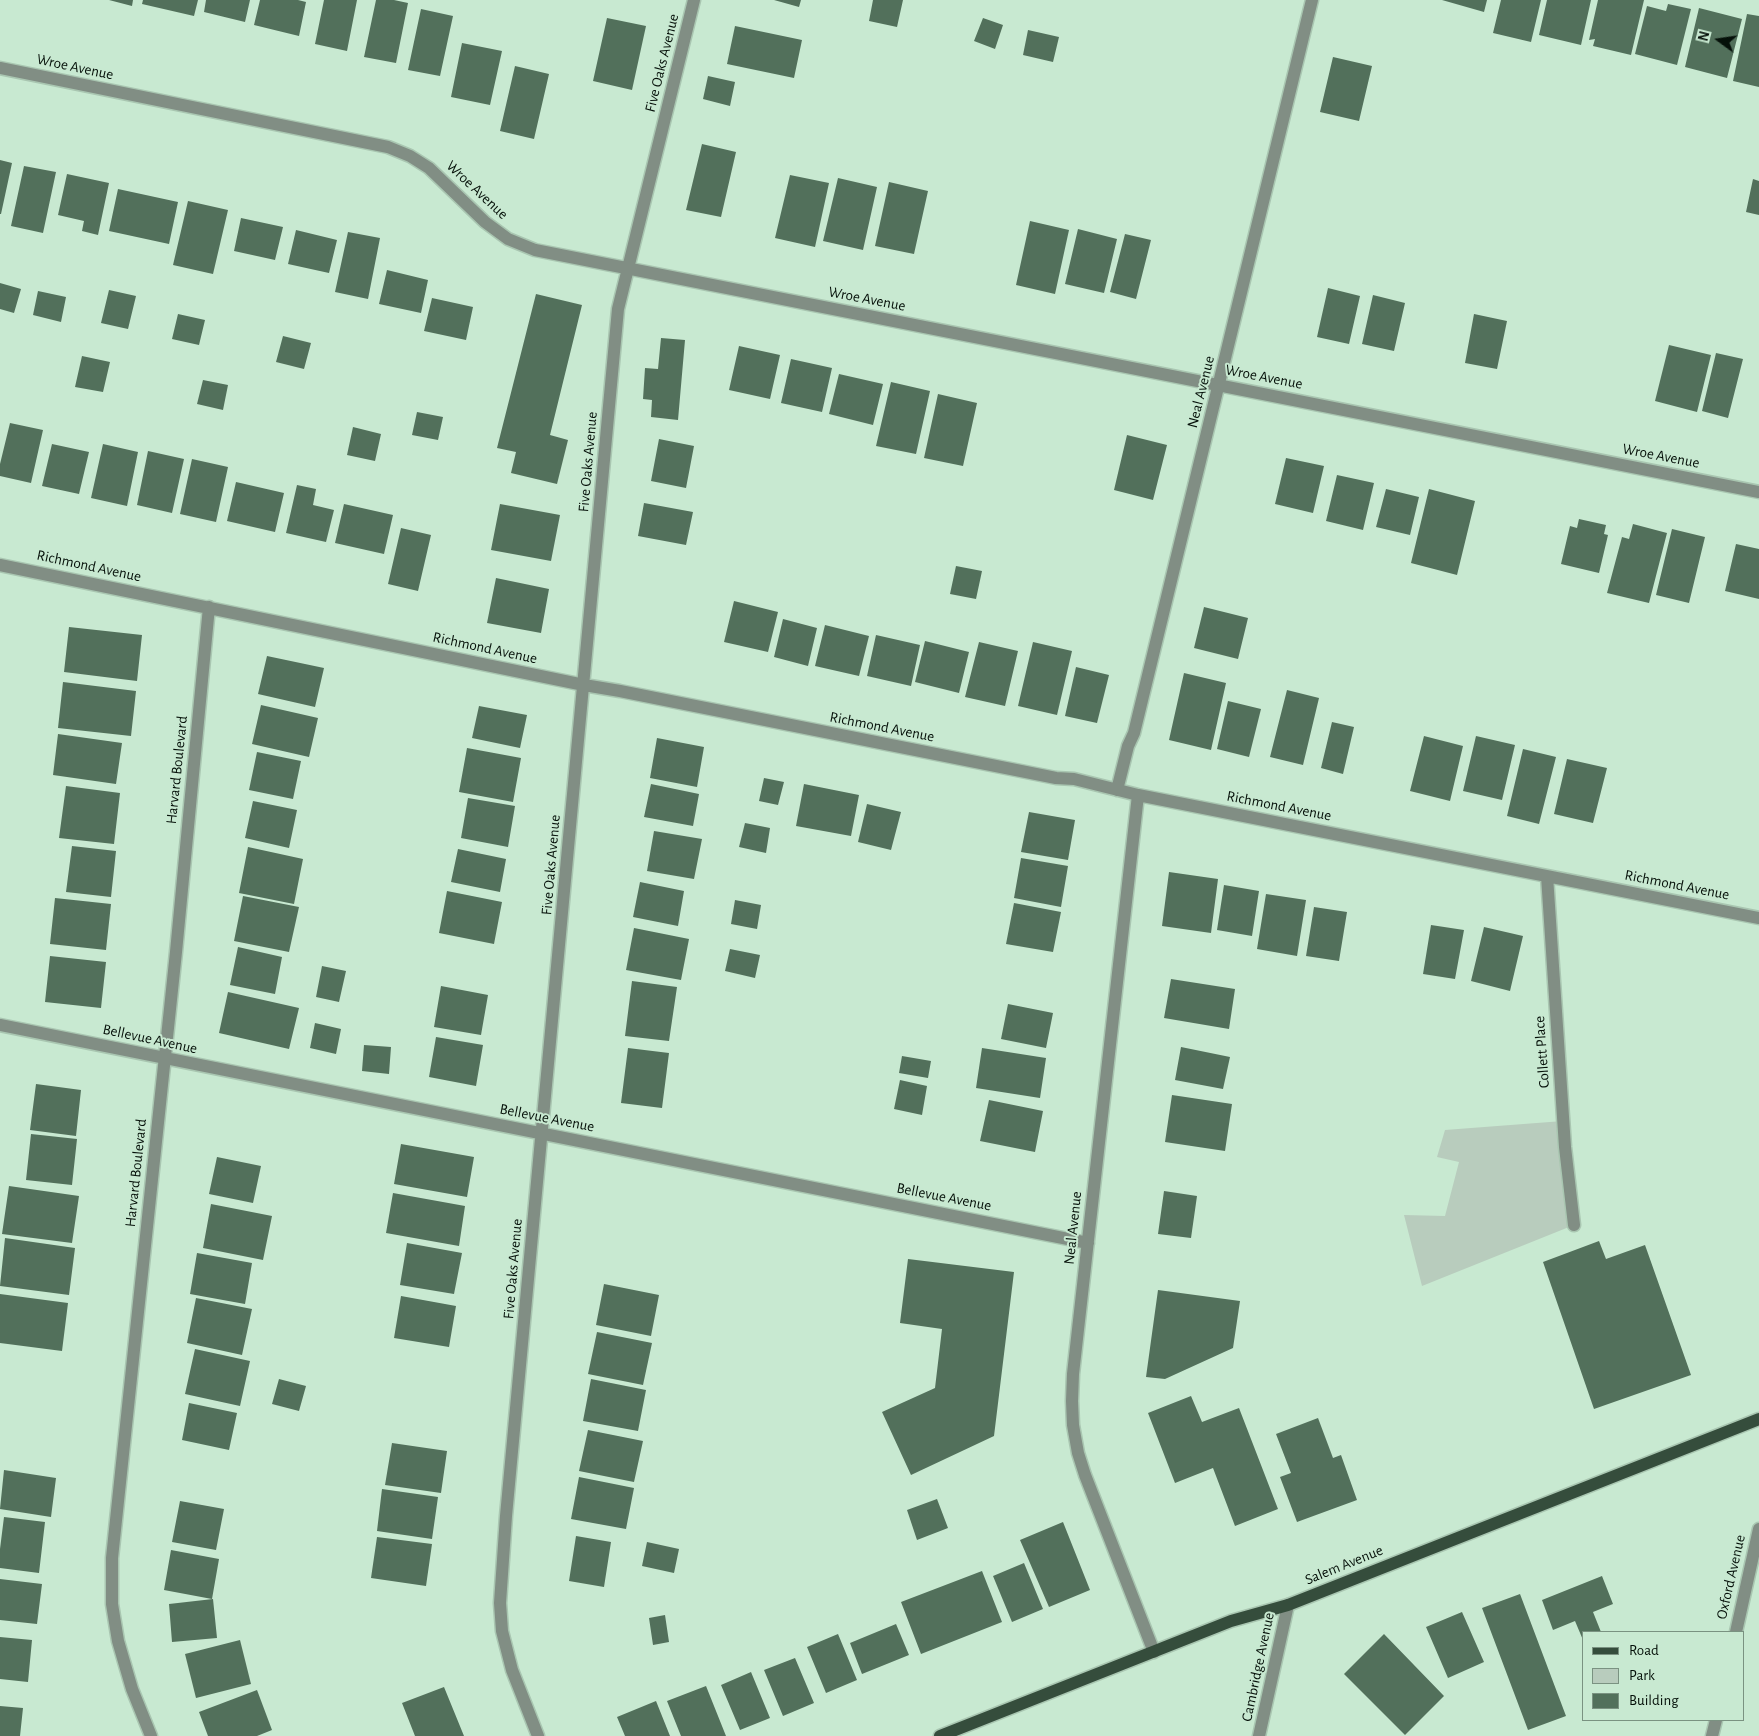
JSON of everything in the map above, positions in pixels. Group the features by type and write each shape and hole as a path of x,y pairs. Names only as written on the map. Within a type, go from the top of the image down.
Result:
{"main road":[{"name":"Salem Avenue","path":"940,1736 1231,1621 1288,1604 1759,1419"}],"street":[{"name":"Five Oaks Avenue","path":"538,1736 508,1656 502,1631 500,1603 506,1516 618,309 694,0"},
{"name":"Neal Avenue","path":"1117,790 1128,746 1134,733 1312,0"},
{"name":"Wroe Avenue","path":"0,68 388,147 410,156 429,168 485,222 508,239 535,250 1759,492"},
{"name":"Richmond Avenue","path":"0,565 584,686 620,691 1056,778 1074,779 1138,795 1759,918"},
{"name":"Harvard Boulevard","path":"151,1736 132,1689 118,1641 112,1604 112,1558 176,952 209,607"},
{"name":"Neal Avenue","path":"1138,795 1073,1374 1072,1401 1073,1425 1078,1453 1154,1652"},
{"name":"Collett Place","path":"1547,876 1565,1147 1574,1225"},
{"name":"Bellevue Avenue","path":"0,1025 1088,1242"},
{"name":"Oxford Avenue","path":"1736,1631 1759,1529"},
{"name":"Cambridge Avenue","path":"1259,1736 1288,1604"},
{"path":"1712,1736 1716,1721"}],"green space":[{"path":"1563,1121 1574,1225 1422,1286 1404,1215 1445,1216 1459,1162 1437,1157 1445,1130"}],"building":[{"path":"109,0 133,0 132,6"},
{"path":"143,0 198,0 194,16 142,4"},
{"path":"206,0 250,0 245,22 204,12"},
{"path":"260,0 298,0 306,2 299,36 254,25"},
{"path":"324,0 357,0 347,51 315,44"},
{"path":"376,0 394,0 408,3 396,63 364,57"},
{"path":"774,0 801,0 799,7"},
{"path":"873,0 903,0 897,27 869,21"},
{"path":"1442,0 1487,0 1484,12"},
{"path":"1501,0 1541,0 1531,42 1493,33"},
{"path":"1547,0 1591,0 1581,45 1539,35"},
{"path":"1598,0 1644,0 1631,55 1593,46 1595,39 1589,40"},
{"path":"1668,4 1691,9 1677,65 1635,54 1647,6 1666,11"},
{"path":"1699,8 1742,19 1727,78 1685,67"},
{"path":"421,9 453,16 440,76 408,70"},
{"path":"1747,14 1759,16 1759,87 1733,81"},
{"path":"607,18 646,26 632,90 593,81"},
{"path":"983,18 1003,25 995,49 974,41"},
{"path":"735,26 802,40 794,78 727,64"},
{"path":"1028,30 1059,37 1053,62 1023,55"},
{"path":"462,43 502,51 490,105 451,97"},
{"path":"1333,57 1372,66 1359,121 1320,112"},
{"path":"515,66 549,74 534,139 500,131"},
{"path":"708,76 735,82 730,106 703,99"},
{"path":"702,144 736,152 721,217 686,210"},
{"path":"0,160 12,163 1,214 0,214"},
{"path":"24,166 56,172 43,233 11,226"},
{"path":"67,174 109,183 98,235 82,231 84,221 58,215"},
{"path":"790,175 829,183 815,247 775,238"},
{"path":"838,178 877,187 863,250 823,241"},
{"path":"1753,179 1759,181 1759,215 1746,212"},
{"path":"889,182 928,191 914,254 875,246"},
{"path":"118,189 178,202 169,244 109,231"},
{"path":"188,201 228,210 213,274 173,265"},
{"path":"241,218 283,227 275,260 234,251"},
{"path":"1030,221 1069,230 1055,294 1016,285"},
{"path":"1078,229 1117,239 1104,293 1065,284"},
{"path":"296,230 337,240 329,273 288,264"},
{"path":"348,232 380,238 368,299 335,292"},
{"path":"1125,234 1151,240 1136,299 1110,292"},
{"path":"387,270 428,280 421,313 379,304"},
{"path":"0,283 21,289 14,313 0,309"},
{"path":"1328,288 1360,296 1349,344 1317,337"},
{"path":"109,290 136,296 128,329 101,323"},
{"path":"38,291 66,297 61,322 33,315"},
{"path":"536,294 582,305 550,435 568,440 557,484 511,473 516,452 497,448"},
{"path":"1373,295 1405,303 1394,351 1362,344"},
{"path":"432,298 473,307 466,340 424,331"},
{"path":"178,314 205,320 199,345 172,339"},
{"path":"1474,314 1507,321 1497,369 1465,363"},
{"path":"283,336 311,343 304,369 276,362"},
{"path":"661,338 685,340 678,420 651,417 652,400 643,399 645,368 658,369"},
{"path":"1669,345 1711,355 1697,412 1655,401"},
{"path":"739,346 780,355 770,399 729,390"},
{"path":"1716,353 1743,359 1728,418 1702,411"},
{"path":"82,356 110,362 103,392 75,387"},
{"path":"791,359 832,368 822,412 781,403"},
{"path":"839,374 883,384 873,425 829,414"},
{"path":"203,380 228,385 223,410 197,404"},
{"path":"891,382 930,391 916,454 876,446"},
{"path":"938,394 977,403 963,466 924,458"},
{"path":"417,412 443,417 438,440 412,435"},
{"path":"10,423 43,430 31,483 0,476 0,464"},
{"path":"353,427 381,434 375,461 347,455"},
{"path":"1127,435 1167,445 1153,500 1114,490"},
{"path":"659,439 694,446 686,488 651,481"},
{"path":"52,444 89,452 79,494 42,486"},
{"path":"103,444 138,452 127,506 91,498"},
{"path":"148,451 184,459 172,513 137,505"},
{"path":"1286,458 1324,466 1313,513 1275,504"},
{"path":"192,459 228,467 216,522 180,514"},
{"path":"1337,475 1374,483 1363,530 1326,521"},
{"path":"236,482 284,493 275,532 227,521"},
{"path":"297,485 316,489 313,505 334,510 326,542 286,533"},
{"path":"1386,489 1419,497 1410,535 1376,527"},
{"path":"1429,489 1475,501 1457,575 1411,563"},
{"path":"644,503 693,512 686,545 638,536"},
{"path":"344,504 393,515 384,554 335,543"},
{"path":"500,504 560,515 551,561 491,550"},
{"path":"1579,519 1606,525 1604,534 1608,535 1599,573 1561,564 1570,526 1577,528"},
{"path":"1633,524 1667,533 1649,603 1607,593 1622,537 1629,539"},
{"path":"401,528 431,535 418,591 388,584"},
{"path":"1672,529 1705,537 1689,603 1656,595"},
{"path":"1736,544 1759,549 1759,599 1725,591"},
{"path":"956,566 982,571 976,599 950,594"},
{"path":"496,578 549,589 541,633 487,623"},
{"path":"734,601 778,612 768,652 724,642"},
{"path":"1204,607 1248,618 1238,659 1194,648"},
{"path":"783,619 817,628 808,666 774,657"},
{"path":"825,625 869,636 859,676 815,666"},
{"path":"69,627 142,635 137,681 64,672"},
{"path":"876,635 920,645 911,686 867,676"},
{"path":"925,641 969,652 959,693 915,682"},
{"path":"979,642 1018,651 1005,706 965,697"},
{"path":"1033,642 1072,651 1057,715 1018,706"},
{"path":"267,656 324,668 315,707 258,694"},
{"path":"1076,667 1109,675 1097,723 1065,716"},
{"path":"1184,673 1226,683 1211,750 1169,740"},
{"path":"63,682 136,691 131,736 58,728"},
{"path":"1287,690 1319,698 1303,765 1270,757"},
{"path":"1228,701 1261,709 1249,757 1217,749"},
{"path":"261,705 318,718 309,757 252,744"},
{"path":"479,706 527,715 520,748 472,738"},
{"path":"1332,722 1354,727 1343,774 1321,768"},
{"path":"58,734 122,743 116,784 53,775"},
{"path":"1424,736 1463,746 1450,801 1410,791"},
{"path":"1476,736 1515,745 1502,800 1463,791"},
{"path":"657,738 704,747 697,787 650,778"},
{"path":"467,748 521,758 513,802 459,792"},
{"path":"1523,749 1556,757 1539,824 1507,816"},
{"path":"257,752 301,761 293,799 249,790"},
{"path":"1567,759 1607,768 1593,823 1554,814"},
{"path":"764,778 784,782 778,805 759,801"},
{"path":"651,784 699,794 693,826 644,817"},
{"path":"804,784 859,795 851,836 796,826"},
{"path":"66,786 120,793 114,844 59,838"},
{"path":"468,798 515,806 508,847 461,838"},
{"path":"253,801 297,810 289,848 245,838"},
{"path":"867,804 901,812 891,850 858,842"},
{"path":"1029,812 1075,820 1068,860 1021,852"},
{"path":"745,823 770,828 766,853 739,847"},
{"path":"654,831 702,839 694,879 647,871"},
{"path":"72,846 116,851 111,897 66,892"},
{"path":"248,847 303,859 294,904 239,893"},
{"path":"458,849 506,859 500,892 451,882"},
{"path":"1021,858 1068,866 1061,907 1014,898"},
{"path":"1169,872 1218,879 1211,933 1162,926"},
{"path":"640,882 684,891 678,926 633,917"},
{"path":"1224,885 1259,891 1252,936 1217,930"},
{"path":"447,891 502,902 494,944 439,933"},
{"path":"1266,894 1306,900 1297,956 1257,949"},
{"path":"243,896 299,907 289,952 234,941"},
{"path":"55,898 111,904 106,950 50,944"},
{"path":"735,900 761,905 757,929 731,924"},
{"path":"1014,903 1061,912 1053,952 1006,944"},
{"path":"1314,907 1347,912 1339,961 1306,956"},
{"path":"1431,925 1464,930 1455,979 1423,974"},
{"path":"1484,927 1523,936 1510,991 1471,981"},
{"path":"634,928 689,939 681,980 626,970"},
{"path":"238,947 282,957 275,994 230,985"},
{"path":"730,949 760,955 755,978 725,971"},
{"path":"50,956 106,962 101,1008 45,1002"},
{"path":"322,966 346,971 339,1002 316,997"},
{"path":"1171,979 1235,989 1229,1029 1164,1018"},
{"path":"632,981 677,987 669,1041 625,1036"},
{"path":"441,986 488,995 481,1035 434,1027"},
{"path":"228,992 299,1008 289,1049 219,1033"},
{"path":"1008,1004 1053,1013 1046,1048 1001,1039"},
{"path":"315,1023 341,1029 336,1054 310,1048"},
{"path":"436,1037 483,1045 476,1086 429,1077"},
{"path":"364,1045 391,1047 389,1074 362,1071"},
{"path":"1181,1047 1230,1057 1223,1089 1175,1080"},
{"path":"628,1048 669,1053 662,1108 621,1103"},
{"path":"982,1048 1046,1058 1040,1098 976,1088"},
{"path":"902,1056 931,1061 928,1078 899,1073"},
{"path":"900,1080 927,1086 922,1115 894,1109"},
{"path":"36,1084 81,1090 76,1136 30,1130"},
{"path":"1172,1095 1232,1104 1225,1151 1165,1142"},
{"path":"989,1100 1043,1111 1035,1152 980,1141"},
{"path":"31,1134 77,1139 72,1185 26,1180"},
{"path":"401,1144 474,1157 467,1197 394,1184"},
{"path":"217,1157 261,1166 253,1203 209,1194"},
{"path":"9,1186 79,1196 72,1243 2,1234"},
{"path":"1164,1191 1197,1196 1191,1238 1158,1234"},
{"path":"393,1193 465,1206 459,1246 386,1233"},
{"path":"211,1204 272,1216 263,1260 203,1248"},
{"path":"5,1238 75,1248 69,1295 0,1286"},
{"path":"1599,1241 1606,1259 1645,1245 1691,1375 1594,1409 1543,1262"},
{"path":"407,1243 462,1253 454,1294 400,1285"},
{"path":"197,1253 252,1263 245,1304 190,1294"},
{"path":"908,1259 1014,1272 994,1436 911,1475 882,1412 935,1388 942,1329 900,1323"},
{"path":"604,1284 659,1295 651,1336 596,1325"},
{"path":"1158,1290 1240,1301 1233,1348 1165,1379 1146,1377"},
{"path":"0,1294 68,1303 62,1351 0,1343"},
{"path":"401,1296 456,1306 449,1347 394,1338"},
{"path":"196,1298 252,1309 242,1355 187,1343"},
{"path":"597,1332 652,1343 643,1385 588,1374"},
{"path":"195,1349 250,1361 240,1406 185,1394"},
{"path":"279,1379 306,1386 299,1411 272,1404"},
{"path":"591,1379 646,1390 638,1431 583,1421"},
{"path":"1191,1396 1202,1422 1239,1408 1278,1509 1235,1526 1213,1468 1175,1483 1148,1413"},
{"path":"189,1403 237,1413 229,1450 182,1440"},
{"path":"1318,1418 1333,1458 1341,1455 1357,1500 1297,1522 1280,1477 1291,1473 1276,1434"},
{"path":"588,1430 643,1441 634,1482 579,1471"},
{"path":"392,1443 447,1451 441,1493 385,1485"},
{"path":"4,1470 56,1478 51,1517 0,1509"},
{"path":"579,1477 634,1488 626,1529 571,1519"},
{"path":"382,1489 438,1497 432,1539 377,1531"},
{"path":"937,1499 948,1528 917,1540 907,1510"},
{"path":"180,1501 224,1509 216,1550 172,1542"},
{"path":"4,1517 45,1522 39,1573 0,1568"},
{"path":"1063,1522 1090,1590 1049,1607 1020,1540"},
{"path":"576,1536 611,1542 604,1587 569,1581"},
{"path":"377,1537 432,1544 426,1586 371,1578"},
{"path":"647,1542 679,1549 674,1573 642,1566"},
{"path":"171,1550 219,1559 212,1599 164,1590"},
{"path":"1024,1563 1043,1609 1012,1622 993,1576"},
{"path":"982,1571 1002,1622 921,1654 901,1602"},
{"path":"1602,1576 1613,1604 1593,1612 1601,1631 1582,1631 1582,1638 1575,1621 1553,1630 1542,1600"},
{"path":"0,1579 42,1584 37,1624 0,1620"},
{"path":"1520,1594 1566,1716 1528,1730 1482,1608"},
{"path":"213,1599 217,1638 172,1642 169,1604"},
{"path":"1462,1612 1484,1662 1448,1678 1426,1627"},
{"path":"665,1615 669,1642 653,1645 649,1618"},
{"path":"896,1624 909,1655 862,1674 850,1643"},
{"path":"838,1634 857,1680 826,1693 807,1647"},
{"path":"1384,1634 1444,1696 1405,1735 1344,1674"},
{"path":"0,1637 32,1640 28,1682 0,1679"},
{"path":"240,1640 251,1684 196,1698 185,1654"},
{"path":"795,1658 814,1703 783,1716 764,1670"},
{"path":"751,1672 770,1718 740,1730 721,1685"},
{"path":"706,1686 726,1736 681,1736 667,1701"},
{"path":"444,1687 464,1736 415,1736 402,1703"},
{"path":"257,1690 272,1730 257,1736 208,1736 199,1712"},
{"path":"656,1701 670,1736 625,1736 617,1717"},
{"path":"0,1706 23,1708 20,1736 0,1736"}]}
